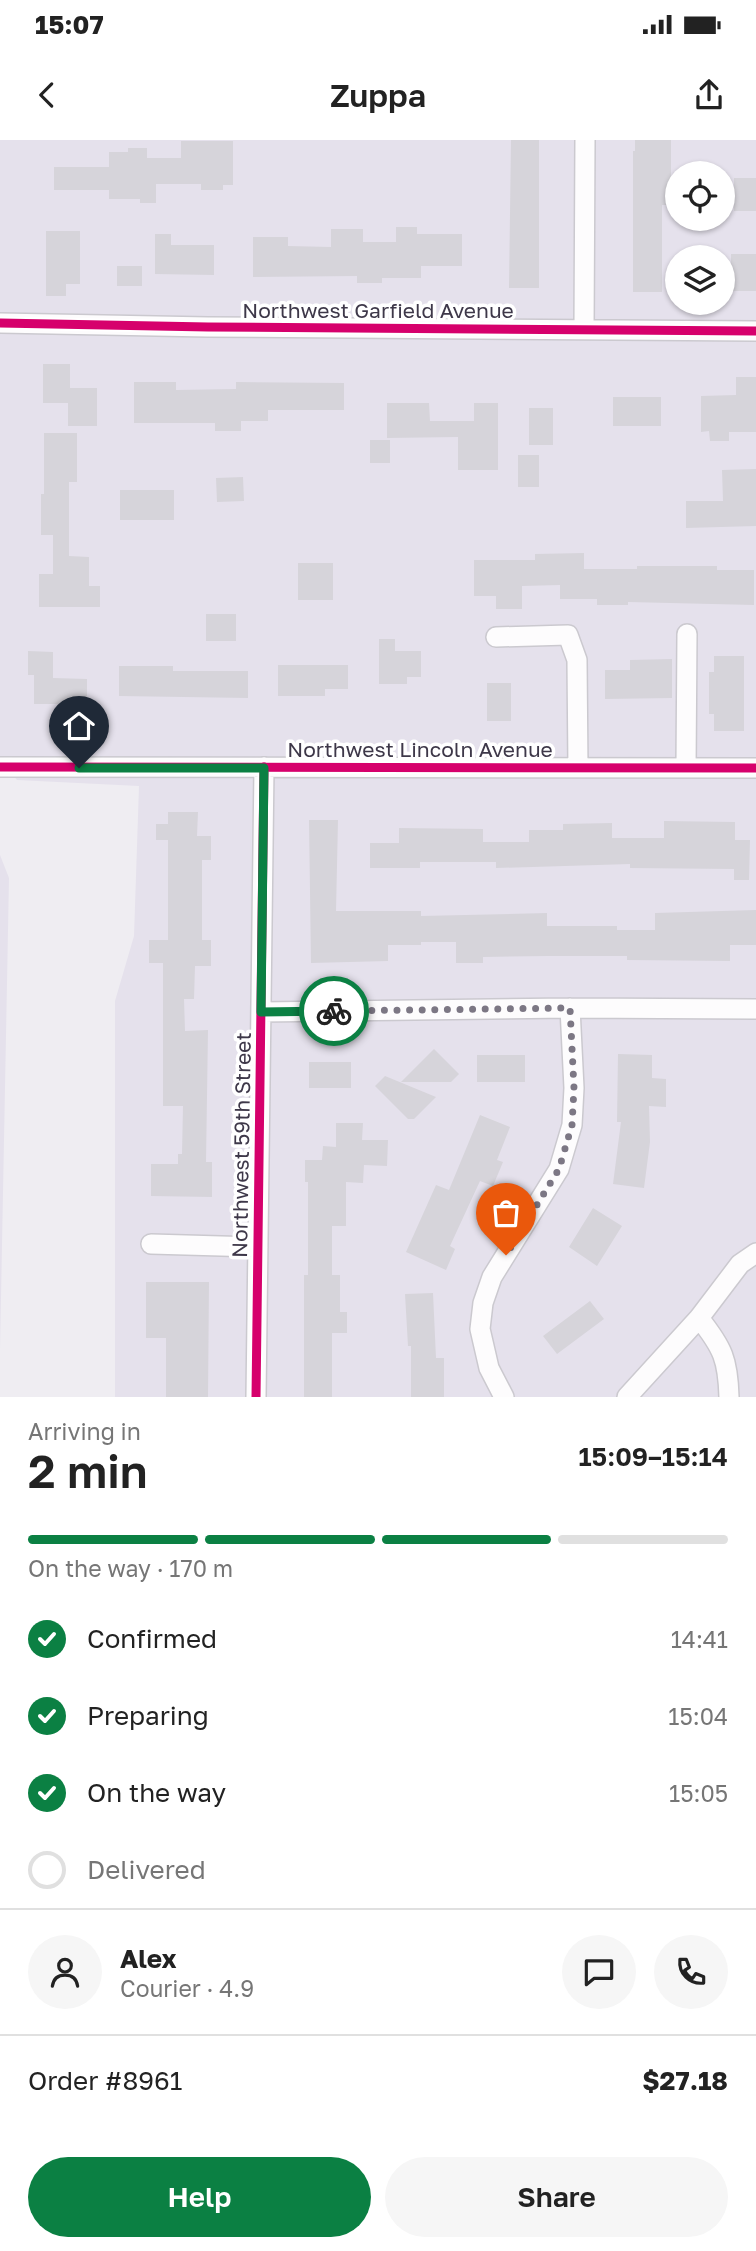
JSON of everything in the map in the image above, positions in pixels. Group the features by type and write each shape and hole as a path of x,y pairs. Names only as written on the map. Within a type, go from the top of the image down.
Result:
{"street":[{"path":"584,330 585,140"},
{"name":"Northwest Garfield Avenue","path":"0,323 756,331"},
{"path":"686,768 687,634"},
{"path":"496,638 568,635 577,660 578,768"},
{"name":"Northwest Lincoln Avenue","path":"0,768 756,768"},
{"name":"Northwest 59th Street","path":"256,1397 264,768"},
{"path":"261,1012 570,1008 756,1009"},
{"path":"505,1397 489,1368 481,1329 483,1303 492,1277 559,1169 572,1125 574,1088 570,1008"},
{"path":"151,1244 258,1247"},
{"path":"626,1397 699,1318 740,1264 756,1253"},
{"path":"699,1318 717,1340 728,1367 729,1397"}],"shaded area":[{"path":"0,140 756,140 756,1397 115,1397 115,1001 134,936 139,786 17,780 0,760"},
{"path":"0,855 9,878 0,1350"}],"building":[{"path":"511,140 539,140 539,288 509,288"},
{"path":"635,140 671,140 671,161 665,161 665,205 662,205 662,292 633,292"},
{"path":"181,141 233,141 233,185 223,185 223,190 201,190 201,184 156,184 156,203 140,203 140,199 109,199 109,190 54,190 54,167 109,167 109,152 128,152 128,148 147,148 147,158 181,158"},
{"path":"735,178 756,178 756,211 735,211"},
{"path":"396,227 417,227 417,234 462,234 462,266 421,266 421,278 382,278 382,283 357,283 357,276 253,277 253,237 288,237 288,246 331,247 331,229 363,229 363,242 396,242"},
{"path":"46,231 80,231 80,284 66,284 66,296 46,296"},
{"path":"155,234 171,234 171,245 214,245 214,275 155,274"},
{"path":"735,254 756,254 756,291 735,291"},
{"path":"117,266 142,266 142,286 117,286"},
{"path":"43,364 70,364 70,388 97,388 97,426 68,426 68,403 43,403"},
{"path":"736,377 756,377 756,432 729,432 729,441 710,441 709,431 701,432 701,396 736,395"},
{"path":"134,382 176,382 176,390 236,389 236,382 344,383 344,410 268,410 268,421 241,421 241,431 215,431 215,423 134,423"},
{"path":"613,397 661,397 661,426 613,426"},
{"path":"387,403 429,403 430,421 474,421 474,403 498,403 498,470 458,470 458,437 387,438"},
{"path":"529,408 553,408 553,445 529,445"},
{"path":"44,433 77,433 77,482 69,482 69,556 89,557 89,586 100,586 100,607 39,607 39,574 53,574 53,535 41,535"},
{"path":"370,440 390,440 390,463 370,463"},
{"path":"518,455 539,455 539,487 518,487"},
{"path":"756,469 756,526 686,528 686,501 723,501 722,470"},
{"path":"243,477 244,501 217,502 216,478"},
{"path":"120,490 174,490 174,520 120,520"},
{"path":"584,553 584,569 717,566 717,570 754,570 754,605 628,602 628,605 597,605 597,599 560,599 560,585 522,586 522,609 496,609 496,596 474,596 474,560 535,560 535,554"},
{"path":"298,563 333,563 333,600 298,600"},
{"path":"206,614 236,614 236,641 206,641"},
{"path":"379,639 395,639 395,651 421,651 421,677 407,677 407,684 379,684"},
{"path":"28,651 53,652 53,678 87,679 87,708 70,707 70,704 34,704 34,675 28,675"},
{"path":"714,656 744,656 744,731 714,731 714,714 709,714 709,672 714,672"},
{"path":"672,659 672,698 605,699 605,670 630,670 630,660"},
{"path":"278,665 348,665 348,689 325,689 325,696 278,696"},
{"path":"119,666 173,666 173,671 248,671 248,698 119,696"},
{"path":"487,683 511,683 511,721 487,721"},
{"path":"168,812 198,812 197,836 211,836 211,860 202,860 202,940 211,940 211,966 195,966 194,999 184,999 185,1031 208,1030 206,1162 212,1162 212,1197 151,1196 151,1164 178,1164 178,1154 182,1154 183,1106 163,1106 163,963 149,963 149,940 168,940 168,840 156,840 156,824 168,824"},
{"path":"309,820 338,820 336,911 421,911 421,916 547,913 547,926 617,926 617,930 655,930 655,913 756,910 756,945 730,945 730,961 627,960 627,956 548,956 483,957 483,963 456,963 456,942 421,942 421,945 388,945 388,961 311,963"},
{"path":"664,821 735,822 735,840 750,840 749,880 734,880 734,869 630,868 630,864 496,868 496,862 420,862 420,868 370,868 370,843 399,843 399,828 483,829 483,842 529,842 529,830 563,830 563,824 612,823 612,838 664,838"},
{"path":"434,1049 459,1074 451,1082 401,1082"},
{"path":"618,1054 652,1055 652,1078 666,1079 666,1107 649,1106 650,1142 644,1188 613,1184 621,1122 617,1122"},
{"path":"477,1055 525,1055 525,1082 477,1082"},
{"path":"309,1062 351,1062 351,1088 309,1088"},
{"path":"385,1076 436,1097 414,1119 408,1119 375,1086"},
{"path":"480,1115 510,1127 497,1160 503,1162 493,1186 480,1181 450,1246 455,1249 446,1270 406,1252 436,1185 449,1190"},
{"path":"336,1123 363,1123 362,1140 388,1140 387,1166 364,1165 363,1183 346,1182 346,1226 332,1226 332,1275 340,1275 340,1312 347,1312 347,1333 332,1333 332,1397 304,1397 304,1275 308,1275 308,1182 305,1182 305,1160 322,1160 323,1146 336,1147"},
{"path":"593,1208 622,1226 597,1266 569,1247"},
{"path":"146,1282 209,1282 208,1397 166,1397 166,1338 146,1338"},
{"path":"433,1293 436,1358 444,1358 444,1397 411,1397 411,1346 408,1346 405,1294"},
{"path":"590,1301 604,1319 557,1354 543,1336"}],"cycle path":[{"path":"0,323 756,331"},
{"path":"0,767 756,768"},
{"path":"256,1397 264,767"}],"way so far":[{"path":"334,1011 570,1008 574,1088 572,1125 559,1169 506,1255"}],"route":[{"path":"79,768 264,768 261,1012 334,1011"}]}
